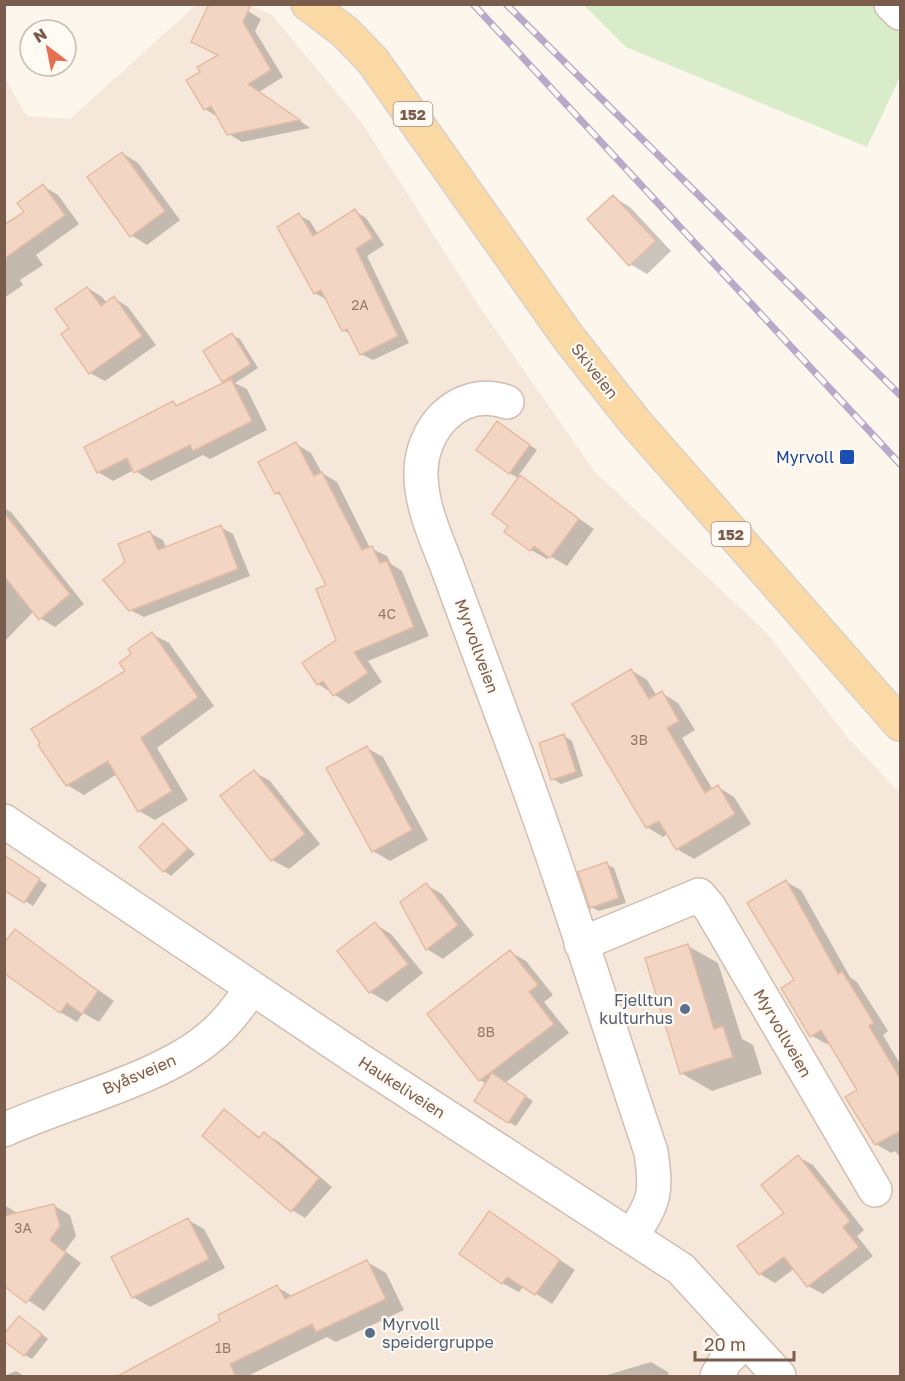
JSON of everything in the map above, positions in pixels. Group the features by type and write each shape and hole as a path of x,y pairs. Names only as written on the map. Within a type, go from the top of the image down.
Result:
{"main road":[{"name":"Skiveien","path":"308,4 345,32 372,61 562,327 635,422 900,724"}],"street":[{"path":"891,4 900,13"},
{"name":"Myrvollveien","path":"507,402 496,398 472,398 442,417 428,439 424,451 421,470 422,491 434,531 519,760 651,1152 656,1185 651,1206 632,1236"},
{"name":"Haukeliveien","path":"4,821 252,988 681,1269 779,1377"},
{"name":"Myrvollveien","path":"581,944 699,896 710,908 875,1190"},
{"name":"Byåsveien","path":"4,1130 184,1055 222,1026 252,988"},
{"path":"717,1377 726,1360 745,1341"}],"shaded area":[{"path":"196,5 249,5 271,14 362,123 483,312 595,472 767,633 848,738 900,793 900,1376 5,1376 4,70 8,84 27,116 70,119"}],"green space":[{"path":"584,5 900,5 900,77 867,147 626,47"}],"building":[{"path":"209,4 251,4 243,22 271,70 248,84 300,120 227,135 211,106 204,110 186,80 200,72 197,67 218,55 191,42"},
{"path":"122,152 165,211 130,237 87,177"},
{"path":"43,184 65,215 4,259 4,225 24,212 17,203"},
{"path":"613,195 656,241 629,266 587,219"},
{"path":"355,209 373,238 356,249 398,336 360,355 347,329 342,331 321,290 314,294 277,227 299,213 313,236"},
{"path":"87,287 101,306 114,296 142,336 89,374 61,334 69,328 55,309"},
{"path":"232,333 251,364 222,382 203,351"},
{"path":"231,379 252,421 193,451 190,445 134,473 127,458 97,473 84,447 173,401 176,406"},
{"path":"497,421 530,445 509,474 476,450"},
{"path":"296,442 314,476 322,472 362,550 372,546 380,563 387,561 414,627 354,652 368,673 333,696 323,681 317,685 302,663 336,640 316,589 326,585 279,492 275,494 258,462"},
{"path":"520,475 579,519 550,558 534,546 530,551 504,532 508,526 492,514"},
{"path":"4,513 70,594 39,620 4,576"},
{"path":"221,525 238,569 129,611 103,580 125,562 118,544 150,531 158,550"},
{"path":"152,632 198,697 141,738 172,791 138,812 108,761 66,786 38,745 40,743 31,729 125,671 119,663 131,654 128,649"},
{"path":"631,669 649,699 662,691 679,721 667,728 705,793 718,785 735,814 676,850 659,821 646,828 572,704"},
{"path":"564,734 576,772 551,780 539,743"},
{"path":"367,746 412,830 372,852 326,768"},
{"path":"254,770 305,834 271,861 220,796"},
{"path":"163,823 188,849 163,872 139,847"},
{"path":"4,855 40,879 24,903 4,890"},
{"path":"607,862 619,898 590,908 578,872"},
{"path":"786,880 838,974 842,971 874,1023 869,1026 900,1078 900,1131 875,1145 845,1097 857,1090 821,1030 810,1037 781,988 794,980 747,903"},
{"path":"426,883 458,925 426,950 400,902"},
{"path":"375,922 408,964 369,993 337,951"},
{"path":"15,929 98,991 82,1014 67,1003 60,1013 4,973 4,943"},
{"path":"688,944 714,1029 723,1026 733,1057 680,1074 645,958"},
{"path":"510,950 538,985 529,992 554,1024 479,1081 427,1014"},
{"path":"492,1073 526,1096 508,1123 474,1101"},
{"path":"224,1109 259,1138 264,1132 319,1178 291,1212 202,1136"},
{"path":"798,1155 850,1221 843,1227 859,1247 807,1287 784,1257 759,1275 737,1246 784,1213 761,1185"},
{"path":"54,1204 60,1226 50,1240 66,1253 26,1303 4,1286 4,1216"},
{"path":"489,1211 560,1260 535,1295 507,1277 502,1284 459,1254"},
{"path":"188,1218 209,1259 132,1298 111,1257"},
{"path":"367,1260 386,1299 316,1332 312,1324 230,1364 236,1377 116,1377 220,1321 218,1315 277,1285 285,1299"},
{"path":"19,1316 42,1334 24,1356 4,1341 4,1334"}],"railway":[{"path":"473,4 900,464"},
{"path":"506,4 900,395"}],"place":[{"name":"Myrvoll","path":"847,457"},
{"name":"Fjelltun kulturhus","path":"685,1009"},
{"name":"Myrvoll speidergruppe","path":"370,1333"}]}
